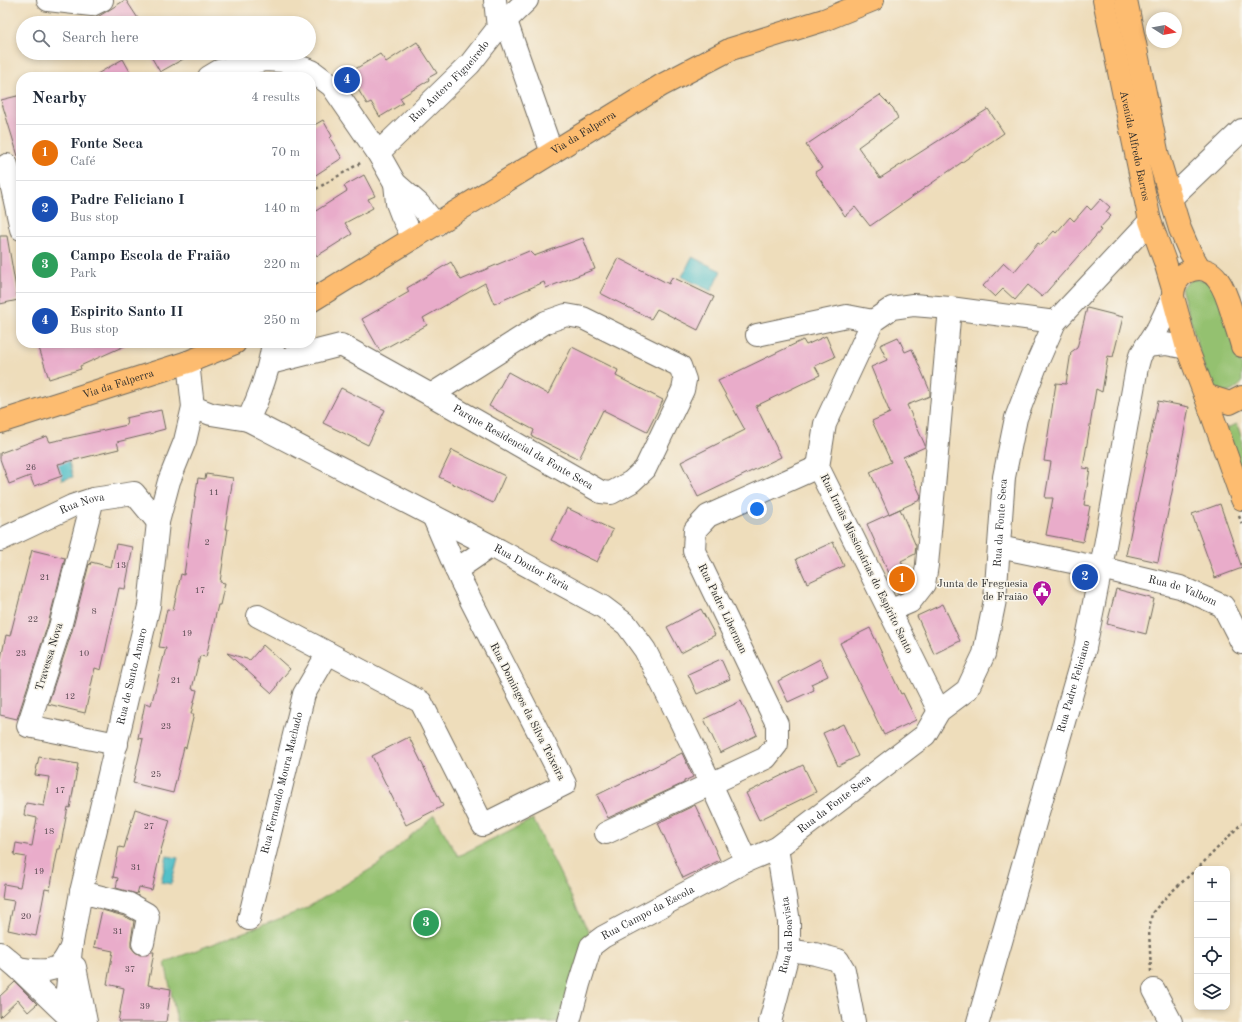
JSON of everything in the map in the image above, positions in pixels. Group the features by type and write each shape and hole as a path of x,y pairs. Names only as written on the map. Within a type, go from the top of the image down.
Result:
{"main road":[{"name":"Via da Falperra","path":"316,298 662,85 731,49 824,20 873,0"},
{"name":"Avenida Alfredo Barros","path":"1104,0 1150,221 1165,262 1187,348 1242,499"},
{"name":"Avenida Alfredo Barros","path":"1126,0 1158,156 1180,229 1189,250 1200,268 1208,271 1217,278 1224,288 1242,346"},
{"path":"1173,293 1179,278 1187,272 1200,268"},
{"name":"Via da Falperra","path":"0,422 188,362 223,348"},
{"path":"1205,395 1230,403 1242,397"}],"street":[{"path":"48,0 92,5 102,0"},
{"path":"495,0 502,25 552,153"},
{"name":"Rua Antero Figueiredo","path":"378,153 470,64 502,25 527,0"},
{"path":"217,72 264,60 284,61 313,72"},
{"path":"316,74 332,86 378,153 395,183 419,204 436,225"},
{"path":"1171,198 1242,130"},
{"path":"9,164 16,202"},
{"path":"395,183 397,203 414,238"},
{"name":"Rua da Fonte Seca","path":"777,848 925,735 939,711 967,690 984,654 995,600 1004,477 1016,418 1037,363 1055,322 1150,221"},
{"name":"Rua Padre Feliciano","path":"978,1022 1085,648 1137,367 1140,356 1158,328 1173,293"},
{"path":"757,335 847,316 873,321 892,308 913,305 950,308 1055,322"},
{"path":"889,611 910,602 924,584 927,565 950,308"},
{"name":"Parque Residencial da Fonte Seca","path":"316,348 341,345 600,492 611,492 631,482 645,469 684,390 686,380 680,366 583,318 566,315 546,322 431,395"},
{"name":"Rua Irmãs Missionárias do Espírito Santo","path":"873,321 826,424 818,467 939,711"},
{"path":"1146,346 1166,344 1187,348"},
{"name":"Parque Residencial da Fonte Seca","path":"272,353 315,348"},
{"path":"248,420 257,401 272,353"},
{"name":"Rua de Santo Amaro","path":"67,1015 67,990 81,892 149,606 158,522 169,481 185,441 193,407 188,362"},
{"name":"Rua Doutor Faria","path":"193,407 211,414 248,420 273,432 491,546 603,607 627,625 645,650 712,784 746,861"},
{"name":"Rua Padre Liberman","path":"606,833 766,758 777,744 777,724 694,551 695,530 708,516 818,467"},
{"name":"Rua Nova","path":"0,540 72,506 93,499 134,494 169,481"},
{"path":"134,494 158,522"},
{"name":"Travessa Nova","path":"93,499 60,627 28,726 117,744"},
{"name":"Rua Domingos da Silva Teixeira","path":"258,616 421,702 483,824 565,784 456,570 433,516"},
{"path":"456,570 491,546"},
{"name":"Rua de Valbom","path":"999,547 1101,568 1180,587 1223,606 1242,643"},
{"name":"Rua Fernando Moura Machado","path":"249,918 304,694 328,653"},
{"name":"Rua Campo da Escola","path":"569,1022 578,984 591,946 603,937 746,861 777,848"},
{"name":"Rua da Boavista","path":"770,1022 789,950 789,922 777,848"},
{"path":"81,892 129,904 147,914 148,917 143,943"},
{"path":"18,968 37,971 61,965 72,948"},
{"path":"72,948 86,1022"},
{"path":"789,950 815,954 838,960 844,970 854,1022"},
{"path":"0,953 18,968 67,1015"},
{"path":"1154,990 1171,1022"}],"path":[{"path":"316,189 378,153"},
{"path":"1154,990 1151,977 1149,930 1152,913 1168,895 1201,865 1242,823"}],"green space":[{"path":"1192,279 1206,280 1215,289 1242,367 1242,383 1229,392 1222,392 1209,384 1181,288"},
{"path":"1237,424 1242,439 1242,477 1225,429"},
{"path":"434,815 458,856 533,819 591,937 566,1022 411,1022 410,1020 394,1022 177,1022 165,962 305,909 379,864"}],"water":[{"path":"692,257 721,271 711,291 682,277"},
{"path":"66,451 73,477 62,480 54,455"},
{"path":"167,856 178,858 171,884 161,882"}],"building":[{"path":"126,0 136,16 99,16"},
{"path":"417,42 437,73 428,78 429,80 400,98 403,103 380,117 371,102 367,104 354,83 358,80 352,71 380,54 386,62"},
{"path":"124,60 130,72 101,72"},
{"path":"153,60 181,60 160,72"},
{"path":"880,95 893,108 898,118 858,147 880,178 988,109 1004,133 870,226 855,207 845,216 815,172 822,168 806,145"},
{"path":"16,96 16,149 1,100"},
{"path":"323,120 332,136 330,138 342,158 316,175 316,124"},
{"path":"364,175 375,196 368,199 373,208 345,223 352,234 317,256 316,211 347,191 344,186"},
{"path":"1101,199 1110,207 1106,212 1111,216 1099,229 1101,230 1042,297 1028,285 1015,300 1003,289 995,297 983,286 1004,263 1014,272 1038,243 1041,245 1054,231 1056,233 1070,217 1074,221 1087,206 1091,210"},
{"path":"0,236 7,236 16,288 16,300 0,304"},
{"path":"583,238 595,269 546,288 544,282 494,304 485,283 423,318 427,325 380,351 362,319 409,292 407,288 451,262 461,280 529,251 534,256"},
{"path":"618,258 669,284 672,277 714,297 698,330 657,309 651,319 600,293"},
{"path":"1087,308 1123,317 1113,357 1108,356 1102,392 1096,389 1083,468 1090,469 1084,505 1090,506 1083,542 1046,535 1053,498 1045,498 1051,462 1044,461 1056,383 1066,384 1071,352 1077,348"},
{"path":"826,336 835,357 815,366 820,375 756,406 781,457 698,497 681,462 745,430 718,381 803,340 806,345"},
{"path":"898,337 905,352 912,349 930,391 930,396 907,405 925,445 925,447 903,457 921,496 920,500 889,514 870,472 891,462 872,421 890,413 871,367 887,360 880,345"},
{"path":"572,347 618,370 616,376 663,400 647,432 603,410 579,459 532,436 534,430 489,406 508,372 548,394"},
{"path":"39,348 120,348 80,366 81,369 49,379"},
{"path":"341,388 385,410 368,445 323,423"},
{"path":"1158,401 1189,407 1158,562 1126,555"},
{"path":"161,410 165,429 117,442 119,449 58,464 62,476 34,486 30,476 9,484 0,459 0,453 47,436 50,442 127,425 126,418"},
{"path":"452,450 505,476 493,503 439,477"},
{"path":"206,474 233,478 225,529 228,529 220,582 225,583 220,605 218,605 206,657 200,656 192,689 197,690 191,714 194,714 173,793 133,783 143,739 138,738 145,703 151,705 166,648 159,647 167,609 173,610 181,574 184,575 198,478 205,479"},
{"path":"1220,504 1242,568 1215,578 1192,514"},
{"path":"567,508 613,530 597,562 551,540"},
{"path":"900,509 916,546 915,554 901,561 911,581 902,592 898,593 867,524"},
{"path":"833,542 844,566 807,583 796,559"},
{"path":"116,544 133,547 125,589 119,588 101,670 95,668 85,713 48,704 72,631 89,564 90,565 91,562 111,567"},
{"path":"32,550 65,558 48,624 17,719 0,715 0,663 6,635 10,636"},
{"path":"1116,589 1154,599 1146,634 1107,624"},
{"path":"943,604 960,641 934,654 917,616"},
{"path":"701,609 715,635 681,653 667,627"},
{"path":"870,628 901,694 903,693 916,720 884,735 840,643"},
{"path":"263,645 290,669 272,693 227,653 250,660"},
{"path":"721,659 730,679 697,694 688,674"},
{"path":"820,659 828,676 811,684 814,690 788,702 778,681"},
{"path":"741,701 757,735 720,753 704,719"},
{"path":"843,724 858,756 838,766 823,733"},
{"path":"409,737 443,806 406,825 372,756"},
{"path":"682,753 693,777 684,781 684,783 608,818 597,795"},
{"path":"39,757 78,764 70,808 68,807 50,890 45,889 36,936 8,930 14,901 2,899 4,884 20,887 26,857 14,855 16,843 32,846 37,818 24,815 26,803 44,806 49,777 35,775"},
{"path":"803,765 816,792 759,820 746,793"},
{"path":"695,805 720,860 683,878 658,823"},
{"path":"135,809 170,820 161,850 152,890 139,887 137,894 116,888 118,878 113,877 119,847 124,848"},
{"path":"102,910 124,916 134,921 131,947 135,952 140,955 147,955 154,952 148,985 171,989 166,1022 118,1022 124,988 107,984 113,951 94,947"},
{"path":"15,982 37,1004 28,1012 18,1000 0,1017 0,996"}],"place":[{"name":"Espirito Santo II","path":"347,80"},
{"name":"Padre Feliciano I","path":"1085,577"},
{"name":"Fonte Seca","path":"902,579"},
{"name":"Junta de Freguesia de Fraião","path":"1042,607"},
{"name":"Campo Escola de Fraião","path":"426,923"}]}
